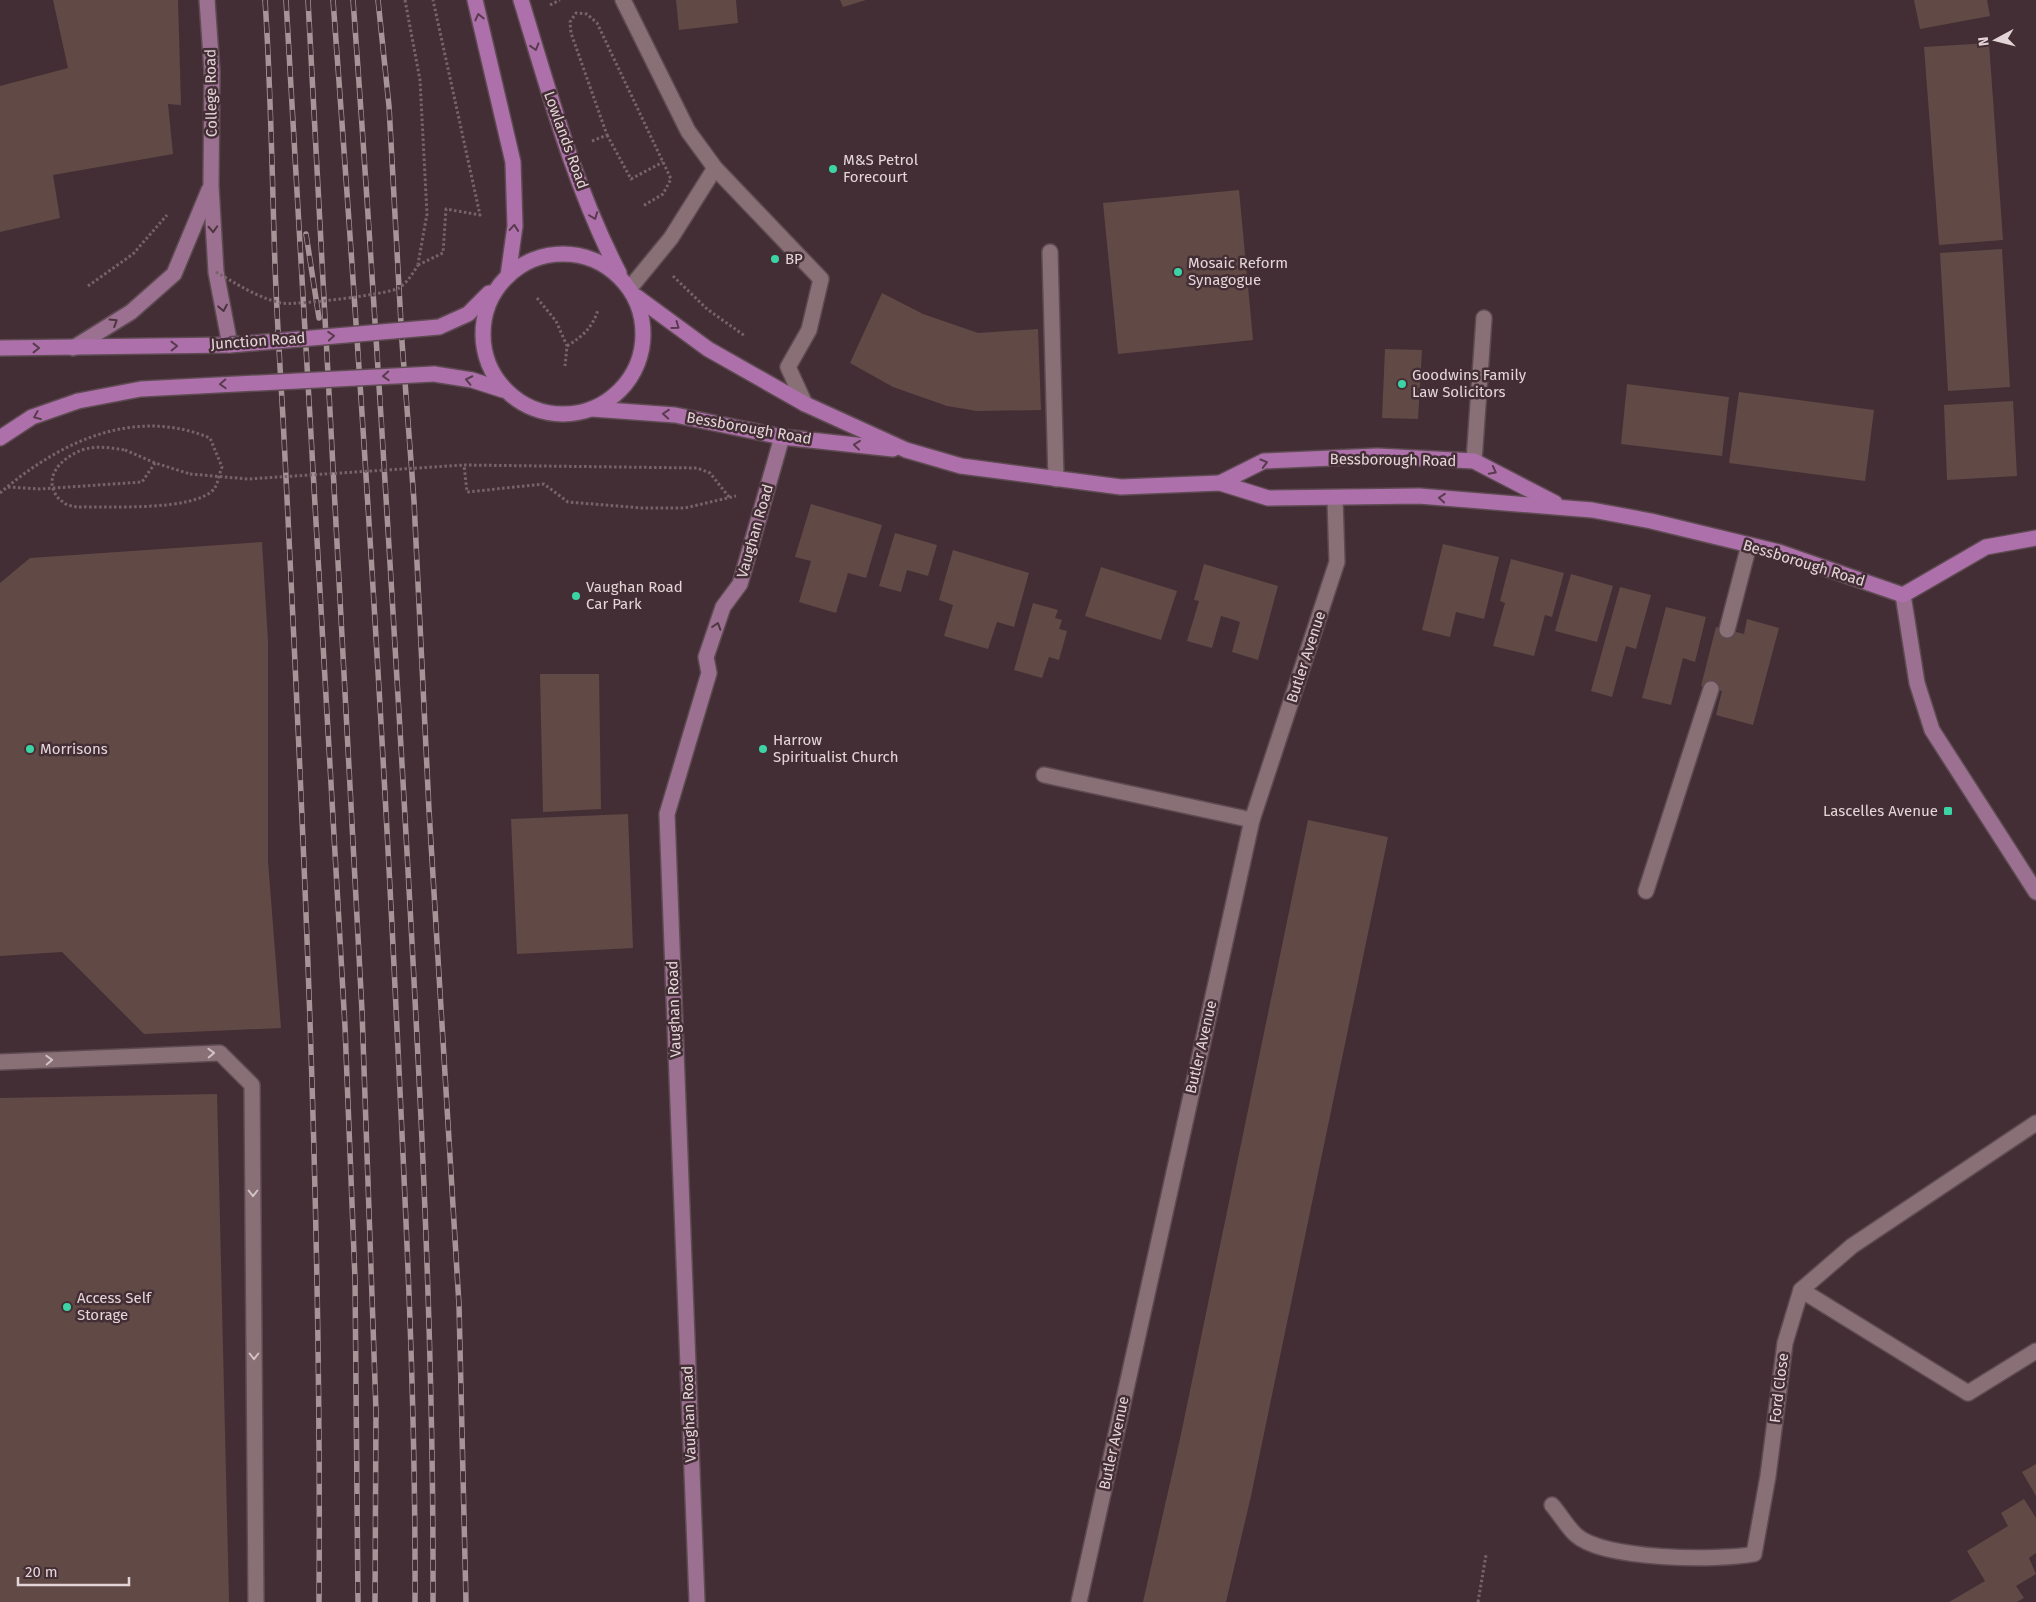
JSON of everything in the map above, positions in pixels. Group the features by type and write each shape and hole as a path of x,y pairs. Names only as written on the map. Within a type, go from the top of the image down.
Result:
{"main road":[{"path":"475,0 513,162 515,226 504,279"},
{"name":"Lowlands Road","path":"521,0 560,130 608,252 629,287"},
{"path":"0,438 32,417 78,401 141,389 434,374 472,380 503,390 536,411 566,415 592,409 614,396 632,374 638,358 642,330 629,287 596,260 566,252 546,256 521,265 504,279 485,309 489,366 503,390"},
{"name":"Junction Road","path":"0,348 230,345 439,327 468,314 504,279"},
{"name":"Bessborough Road","path":"629,287 708,349 804,404 906,450 962,466 1056,480 1121,487 1220,483 1268,498 1335,499 1419,496 1560,506 1651,521 1749,544 1813,562 1903,595"},
{"name":"Bessborough Road","path":"592,409 675,415 782,437 906,450"},
{"name":"Bessborough Road","path":"1220,483 1264,461 1378,456 1474,461 1560,506"},
{"path":"1903,595 1986,547 2036,538"}],"street":[{"name":"College Road","path":"208,0 212,71 211,186 216,272 230,345"},
{"path":"623,0 688,131 715,168 821,279 809,330 788,367 804,404"},
{"path":"629,287 671,238 715,168"},
{"name":"College Road","path":"73,348 131,312 174,274 211,186"},
{"path":"1050,252 1056,480"},
{"path":"1474,461 1484,318"},
{"name":"Vaughan Road","path":"697,1602 667,814 709,673 706,657 723,607 740,584 782,437"},
{"name":"Butler Avenue","path":"1079,1602 1252,820 1337,562 1335,499"},
{"path":"1727,630 1749,544"},
{"path":"1903,595 1917,683 1932,730 2036,892"},
{"path":"1646,891 1711,688"},
{"path":"1044,775 1252,820"},
{"path":"0,1062 220,1053 252,1085 256,1602"},
{"path":"2036,1123 1852,1246 1801,1290 1968,1393 2036,1350"},
{"name":"Ford Close","path":"1552,1504 1576,1536 1605,1549 1672,1557 1723,1558 1754,1554 1768,1476 1785,1343 1801,1290"}],"path":[{"path":"216,272 255,296 284,304 378,294 398,289 408,280 418,265 427,214 420,80 405,0"},
{"path":"418,265 443,253 446,209 480,216 433,0"},
{"path":"547,6 560,0"},
{"path":"644,206 663,194 671,180 663,162 597,22 588,14 576,13 570,22 571,33 607,135 632,179 663,162"},
{"path":"587,142 607,135"},
{"path":"88,286 133,254 162,223 173,206"},
{"path":"537,298 556,321 567,346 565,366"},
{"path":"567,346 581,337 594,324 598,310"},
{"path":"0,493 45,458 101,432 151,426 191,430 210,438 222,468 214,489 202,497 177,505 77,507 67,505 53,492 51,480 53,472 63,462 83,450 105,447 125,450 156,464 190,474 248,479 464,464 698,468 710,473 729,497 685,508 642,508 568,502 544,484 468,492 464,464"},
{"path":"7,487 40,489 142,482 156,464"},
{"path":"1478,1602 1486,1556"}],"building":[{"path":"53,0 178,0 181,105 168,104 173,154 53,175 60,218 0,232 0,86 68,68"},
{"path":"676,0 736,0 738,23 679,30"},
{"path":"840,0 866,0 843,7"},
{"path":"1914,0 1987,0 1990,16 1920,29"},
{"path":"1989,43 2003,240 1939,245 1924,47"},
{"name":"Mosaic Reform Synagogue","path":"1239,190 1253,340 1118,354 1103,203"},
{"path":"2002,249 2010,387 1948,391 1940,253"},
{"path":"882,293 923,314 978,333 1038,329 1041,410 977,411 947,406 893,387 850,363"},
{"name":"Goodwins Family Law Solicitors","path":"1385,349 1422,350 1418,419 1382,418"},
{"path":"1627,384 1729,397 1722,456 1621,444"},
{"path":"1739,392 1874,410 1865,481 1729,463"},
{"path":"2013,401 2017,476 1947,480 1944,405"},
{"path":"811,504 882,525 866,578 848,573 836,613 799,602 811,561 795,557"},
{"path":"895,533 937,545 928,576 907,570 901,592 879,586"},
{"path":"262,542 268,641 268,861 281,1028 144,1034 62,952 0,956 0,583 30,558"},
{"path":"1443,544 1499,557 1484,619 1456,612 1450,637 1422,630"},
{"path":"953,550 1029,573 1014,627 997,622 988,649 944,636 953,605 939,600"},
{"path":"1511,559 1564,573 1552,617 1545,615 1534,656 1493,646 1505,603 1500,601"},
{"path":"1204,564 1278,586 1258,660 1232,652 1240,622 1221,616 1212,648 1187,641 1199,601 1194,600"},
{"path":"1101,567 1177,591 1161,640 1085,616"},
{"path":"1571,574 1613,586 1597,642 1555,631"},
{"path":"1620,587 1651,595 1636,649 1626,646 1612,697 1591,691"},
{"path":"1033,603 1058,610 1055,618 1062,620 1059,629 1067,631 1059,660 1049,657 1042,678 1014,670"},
{"path":"1666,607 1706,617 1695,662 1683,658 1671,705 1642,698"},
{"path":"1747,619 1779,628 1753,725 1716,715 1722,691 1701,686 1716,627 1744,634"},
{"path":"540,674 599,674 601,809 543,812"},
{"path":"628,814 633,948 517,954 511,819"},
{"path":"1308,820 1388,837 1251,1496 1226,1602 1143,1602 1180,1439"},
{"path":"217,1094 229,1602 0,1602 0,1098"},
{"path":"2036,1464 2036,1496 2022,1472"},
{"path":"2024,1499 2036,1518 2036,1553 2029,1558 2036,1574 2016,1586 2024,1598 2017,1602 1949,1602 1985,1581 1967,1551 2008,1526 2001,1513"}],"railway":[{"path":"265,0 276,285 310,1010 317,1306 319,1602"},
{"path":"286,0 345,1027 355,1279 358,1602"},
{"path":"308,0 362,1011 376,1411 375,1602"},
{"path":"333,0 366,483 394,966 414,1443 415,1602"},
{"path":"353,0 385,477 419,1078 431,1393 433,1602"},
{"path":"378,0 389,106 402,342 414,501 429,810 459,1305 466,1602"},
{"path":"306,234 319,318"}],"place":[{"name":"M&S Petrol Forecourt","path":"833,169"},
{"name":"BP","path":"775,259"},
{"name":"Mosaic Reform Synagogue","path":"1178,272"},
{"name":"Goodwins Family Law Solicitors","path":"1402,384"},
{"name":"Vaughan Road Car Park","path":"576,596"},
{"name":"Morrisons","path":"30,749"},
{"name":"Harrow Spiritualist Church","path":"763,749"},
{"name":"Lascelles Avenue","path":"1948,811"},
{"name":"Access Self Storage","path":"67,1307"}]}
